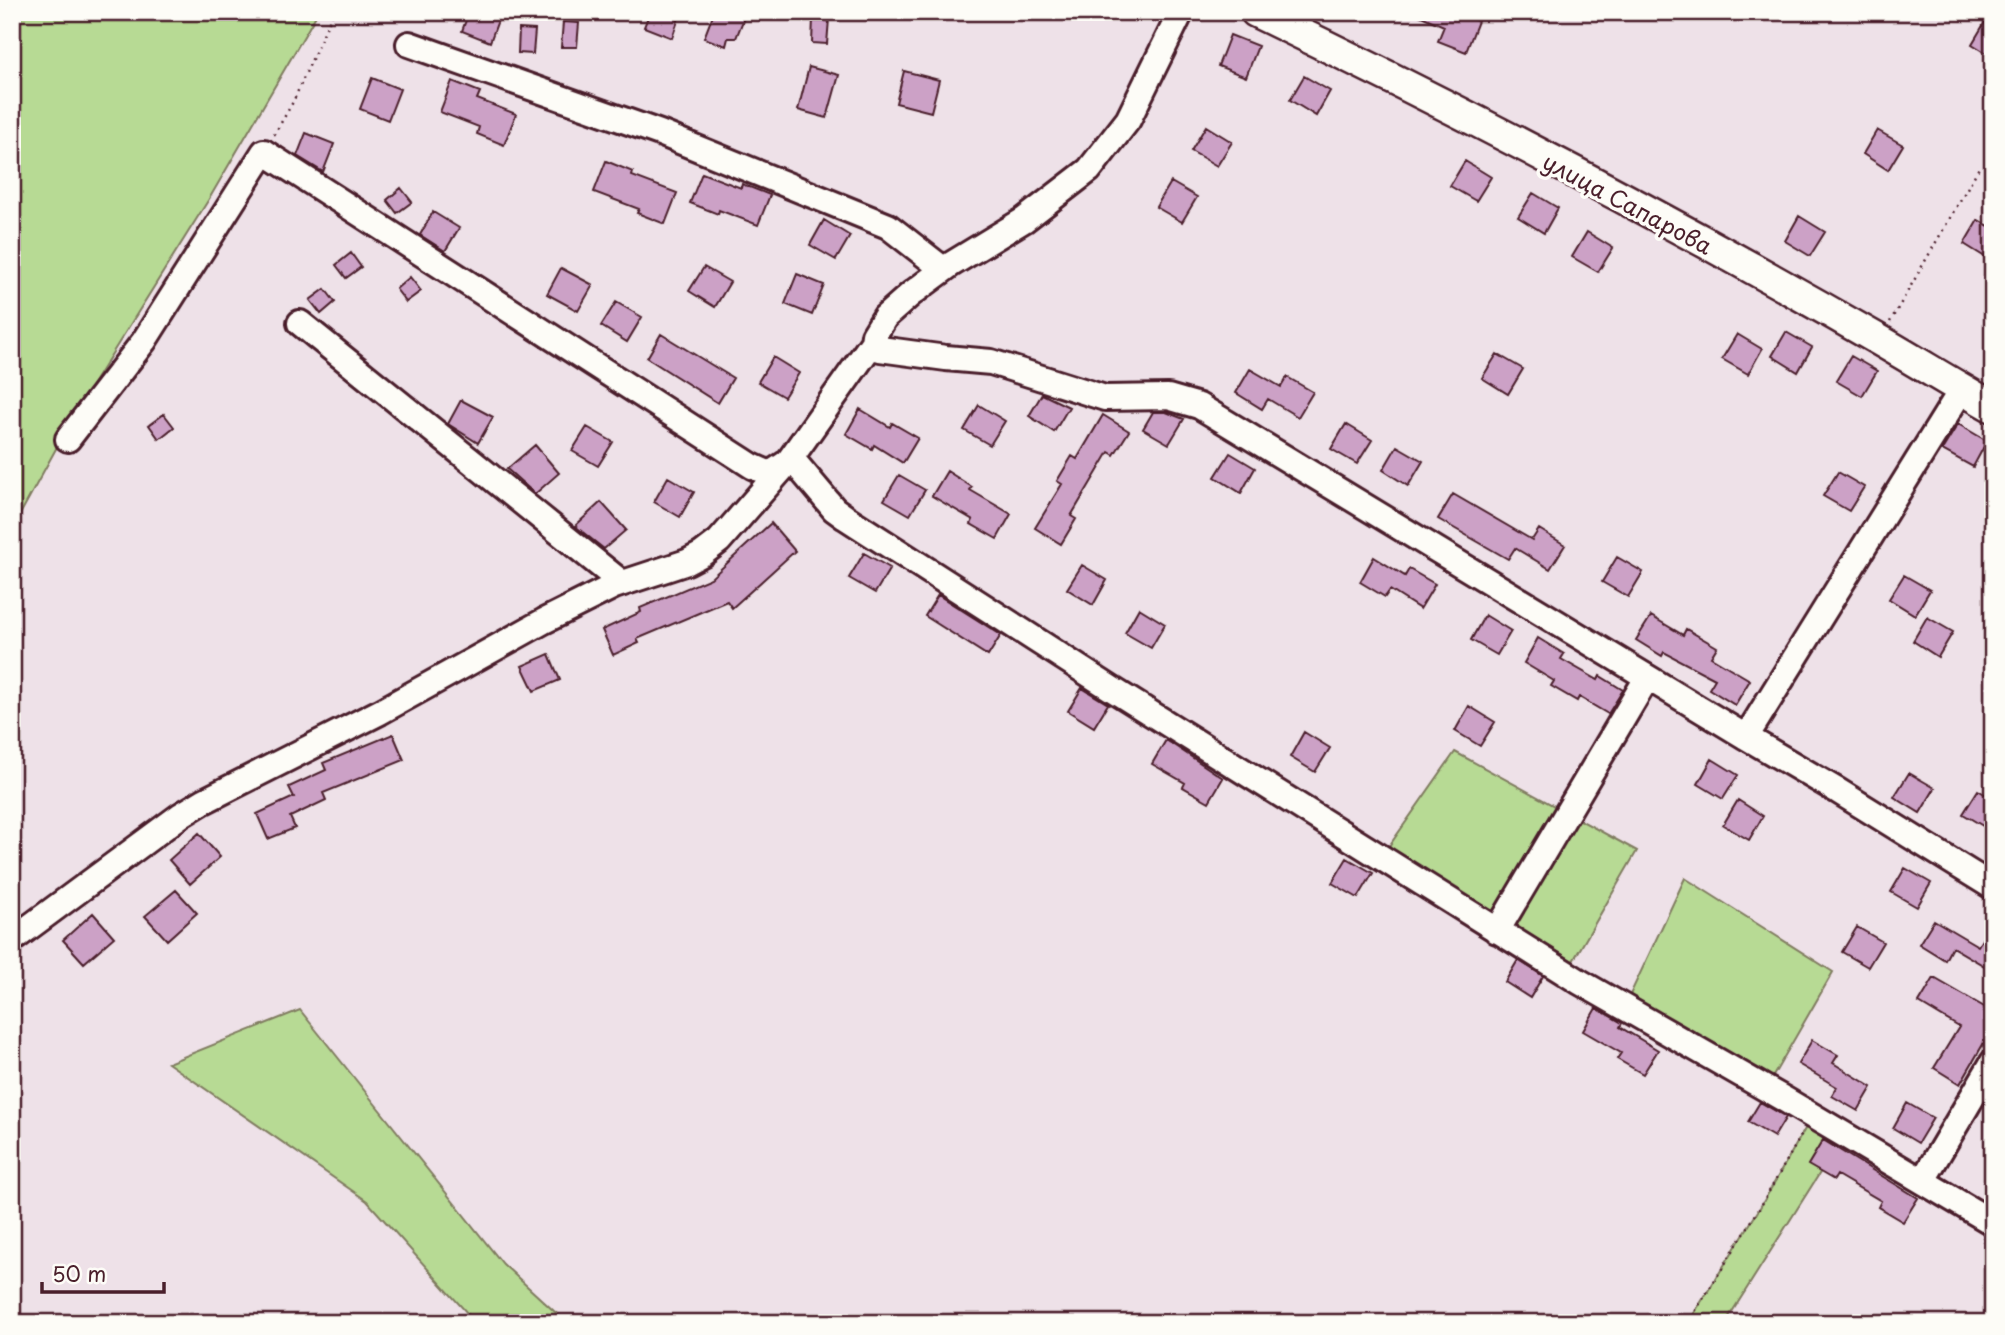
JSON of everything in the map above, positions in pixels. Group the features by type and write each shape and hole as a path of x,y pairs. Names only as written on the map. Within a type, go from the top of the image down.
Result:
{"main road":[{"name":"улица Сапарова","path":"1256,12 1353,59 1670,224 1880,340 1993,407"}],"street":[{"path":"12,940 204,801 380,712 544,621 622,583 687,562 711,547 788,462 873,342 874,335 885,317 943,270 1024,220 1089,170 1128,120 1181,12"},
{"path":"409,44 660,133 888,226 943,270"},
{"path":"68,439 145,341 264,152 752,467 770,474 788,462"},
{"path":"300,323 622,583"},
{"path":"873,342 880,349 991,362 1105,398 1168,397 1199,406 1993,887"},
{"path":"1746,737 1962,390"},
{"path":"788,462 797,466 834,509 845,517 1112,690 1580,982 1993,1223"},
{"path":"1497,931 1647,678"},
{"path":"1923,1180 1993,1062"}],"path":[{"path":"264,152 293,102 333,12"},
{"path":"1880,340 1980,166"},
{"path":"1688,1323 1803,1133"}],"green space":[{"path":"12,12 318,12 209,199 81,403 12,529"},
{"path":"1455,752 1637,851 1573,961 1387,849"},
{"path":"1685,878 1833,972 1772,1078 1628,999"},
{"path":"300,1010 503,1264 567,1323 476,1323 367,1201 168,1063"},
{"path":"1809,1122 1840,1141 1725,1323 1688,1323 1758,1211"}],"building":[{"path":"469,12 501,12 490,42 462,31"},
{"path":"650,12 681,12 672,38 644,27"},
{"path":"714,12 730,12 744,18 736,38 728,38 726,46 704,38"},
{"path":"1412,12 1454,12 1478,21 1466,52 1438,41 1444,26"},
{"path":"1993,12 1993,57 1972,44"},
{"path":"813,18 829,19 827,44 812,43"},
{"path":"563,22 579,23 577,47 561,47"},
{"path":"519,29 535,30 533,54 518,53"},
{"path":"1230,35 1258,46 1246,77 1218,66"},
{"path":"809,67 839,75 827,118 798,110"},
{"path":"904,71 939,80 931,112 896,103"},
{"path":"1304,76 1330,91 1316,116 1290,100"},
{"path":"372,78 400,89 388,120 360,109"},
{"path":"452,81 480,92 477,99 516,114 504,145 477,134 479,127 440,112"},
{"path":"1206,126 1232,142 1217,166 1191,151"},
{"path":"1877,130 1903,145 1888,170 1863,154"},
{"path":"306,133 334,144 323,172 297,156"},
{"path":"606,161 633,172 632,176 677,193 665,224 637,213 639,209 594,192"},
{"path":"1465,161 1491,177 1476,201 1450,186"},
{"path":"702,173 741,188 742,184 770,195 758,225 719,210 718,214 690,203"},
{"path":"1171,182 1197,197 1182,222 1156,207"},
{"path":"401,188 412,202 397,213 387,200"},
{"path":"1533,193 1558,208 1544,233 1518,217"},
{"path":"433,212 459,228 445,251 420,235"},
{"path":"1799,216 1825,232 1810,256 1785,241"},
{"path":"824,220 850,236 836,260 810,245"},
{"path":"1978,220 1993,228 1993,262 1964,244"},
{"path":"1587,232 1613,248 1598,272 1572,257"},
{"path":"351,253 361,267 346,278 336,265"},
{"path":"704,267 730,282 715,307 689,291"},
{"path":"561,268 593,285 578,311 547,294"},
{"path":"797,274 824,285 812,315 785,304"},
{"path":"410,277 421,291 406,302 396,289"},
{"path":"325,289 335,302 321,314 310,300"},
{"path":"616,302 642,317 627,342 601,326"},
{"path":"1786,332 1812,347 1798,372 1772,356"},
{"path":"661,334 733,378 718,403 647,358"},
{"path":"1737,334 1762,349 1748,374 1722,359"},
{"path":"1497,354 1523,369 1508,394 1482,378"},
{"path":"1851,356 1877,371 1862,396 1836,381"},
{"path":"773,357 799,373 784,397 758,382"},
{"path":"1250,369 1281,387 1287,377 1313,392 1298,417 1268,399 1262,409 1236,393"},
{"path":"1042,394 1069,407 1054,432 1029,416"},
{"path":"461,400 493,417 478,443 448,424"},
{"path":"979,405 1005,421 990,445 964,430"},
{"path":"860,409 890,427 892,423 918,438 903,463 874,445 872,449 846,434"},
{"path":"1153,412 1166,412 1184,419 1169,444 1143,429"},
{"path":"164,414 174,427 159,439 149,425"},
{"path":"1103,415 1129,431 1114,455 1109,452 1071,516 1076,519 1061,544 1035,528 1062,484 1057,481 1072,456 1077,459"},
{"path":"1346,424 1372,440 1357,464 1331,449"},
{"path":"1958,424 1987,441 1973,467 1942,450"},
{"path":"587,427 613,442 598,466 572,451"},
{"path":"535,445 559,473 535,494 507,469"},
{"path":"1397,446 1423,461 1408,486 1383,470"},
{"path":"1230,453 1255,468 1241,493 1215,477"},
{"path":"947,471 972,487 970,490 1011,514 997,539 971,524 973,520 932,496"},
{"path":"1838,472 1864,487 1849,511 1823,496"},
{"path":"899,475 925,490 910,515 884,500"},
{"path":"668,477 694,492 680,517 654,502"},
{"path":"1453,494 1532,540 1539,529 1565,545 1550,569 1515,548 1508,559 1438,519"},
{"path":"601,502 626,530 604,549 575,526"},
{"path":"771,523 795,551 732,608 727,601 637,639 639,643 613,655 602,630 641,612 640,608 711,578"},
{"path":"864,553 890,568 875,593 849,578"},
{"path":"1374,557 1405,576 1409,569 1435,584 1420,609 1390,590 1385,597 1360,582"},
{"path":"1617,557 1643,572 1628,597 1602,582"},
{"path":"1082,565 1107,580 1093,605 1067,589"},
{"path":"1904,575 1930,590 1915,615 1889,599"},
{"path":"938,595 1001,635 988,656 925,616"},
{"path":"1139,608 1165,624 1151,648 1125,633"},
{"path":"1485,615 1511,631 1497,655 1471,640"},
{"path":"1651,616 1683,635 1686,629 1717,647 1711,657 1750,680 1735,705 1709,689 1715,679 1664,652 1662,656 1636,640"},
{"path":"1927,617 1953,632 1938,657 1913,641"},
{"path":"1538,638 1564,654 1561,659 1598,680 1600,676 1623,690 1608,714 1579,697 1577,701 1551,686 1554,681 1524,663"},
{"path":"549,654 560,680 534,691 522,666"},
{"path":"1082,688 1108,704 1094,727 1068,711"},
{"path":"1469,706 1495,722 1480,746 1455,731"},
{"path":"1304,732 1330,748 1315,772 1290,757"},
{"path":"393,734 404,760 323,793 326,800 290,817 295,828 268,839 257,814 294,797 289,787 326,770 323,763"},
{"path":"1166,740 1223,778 1209,802 1183,787 1185,783 1152,764"},
{"path":"1712,759 1738,775 1723,799 1698,784"},
{"path":"1909,773 1935,788 1920,813 1894,797"},
{"path":"1978,790 1993,799 1993,832 1963,814"},
{"path":"1738,800 1763,816 1749,840 1723,825"},
{"path":"199,833 220,857 190,884 169,860"},
{"path":"1347,858 1373,873 1358,898 1332,883"},
{"path":"1905,868 1931,883 1917,907 1891,892"},
{"path":"176,890 197,913 167,940 145,916"},
{"path":"93,913 114,937 84,963 63,940"},
{"path":"1934,920 1978,946 1993,922 1993,971 1952,947 1945,960 1919,944"},
{"path":"1857,927 1883,942 1868,967 1842,952"},
{"path":"1518,960 1543,976 1530,998 1505,982"},
{"path":"1934,978 1993,1012 1993,1046 1985,1041 1960,1084 1934,1068 1959,1027 1919,1003"},
{"path":"1596,1008 1622,1023 1620,1027 1658,1050 1643,1074 1617,1059 1621,1053 1583,1031"},
{"path":"1812,1040 1838,1055 1833,1063 1872,1087 1858,1111 1832,1096 1837,1087 1798,1064"},
{"path":"1760,1102 1786,1117 1774,1137 1748,1122"},
{"path":"1907,1103 1933,1118 1918,1143 1893,1128"},
{"path":"1823,1140 1918,1198 1903,1222 1878,1207 1881,1201 1837,1175 1834,1180 1808,1165"}]}
